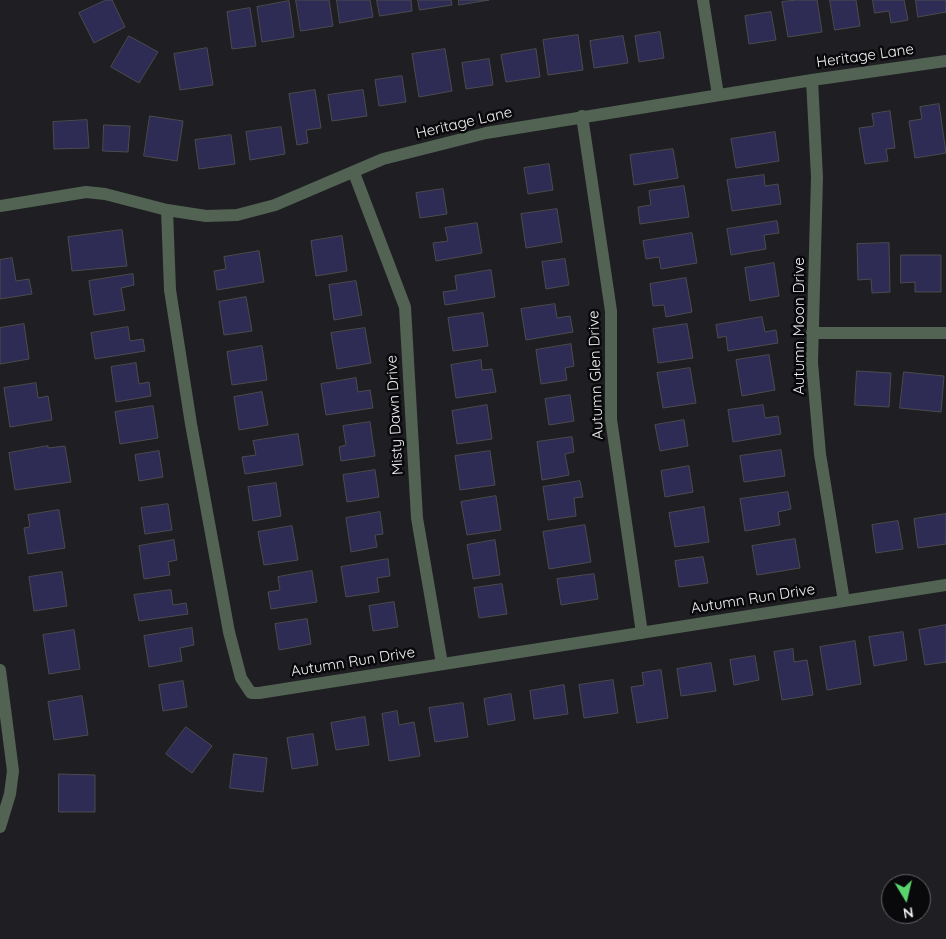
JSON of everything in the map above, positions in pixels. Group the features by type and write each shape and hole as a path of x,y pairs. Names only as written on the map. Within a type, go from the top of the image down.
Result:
{"street":[{"path":"702,0 718,95"},
{"name":"Heritage Lane","path":"0,206 86,192 105,194 167,210 206,216 237,215 275,205 383,159 486,133 812,80 946,61"},
{"name":"Autumn Moon Drive","path":"812,80 817,177 812,363 820,454 844,601"},
{"name":"Autumn Glen Drive","path":"582,116 611,311 611,419 642,633"},
{"name":"Misty Dawn Drive","path":"354,172 405,307 418,518 442,664"},
{"name":"Autumn Run Drive","path":"167,210 170,290 191,424 229,632 241,678 251,692 259,693 946,585"},
{"path":"812,333 946,333"},
{"path":"0,827 10,794 13,771 1,678"}],"building":[{"path":"106,0 112,0 125,27 94,43 79,13"},
{"path":"296,0 329,0 333,26 301,31"},
{"path":"337,0 370,0 373,17 340,23"},
{"path":"377,0 411,0 412,11 380,16"},
{"path":"418,0 451,0 452,5 420,10"},
{"path":"459,0 489,0 459,5"},
{"path":"817,0 822,32 788,37 782,2"},
{"path":"830,0 856,0 860,26 835,30"},
{"path":"873,0 904,0 908,20 891,23 889,11 875,13"},
{"path":"916,0 946,0 946,12 918,17"},
{"path":"289,1 294,37 262,42 257,7"},
{"path":"250,8 256,46 232,49 227,12"},
{"path":"771,12 776,40 749,44 745,16"},
{"path":"660,32 664,58 639,62 635,36"},
{"path":"578,35 583,70 548,75 543,40"},
{"path":"129,36 158,52 139,83 111,67"},
{"path":"623,36 628,63 594,68 590,41"},
{"path":"207,48 213,85 180,90 174,54"},
{"path":"445,49 452,91 419,97 412,54"},
{"path":"536,49 540,77 506,82 501,55"},
{"path":"489,59 493,85 466,89 462,63"},
{"path":"402,76 406,102 379,106 375,80"},
{"path":"315,90 321,128 306,130 308,143 297,145 289,94"},
{"path":"363,90 367,116 332,121 328,95"},
{"path":"939,104 946,153 915,158 909,121 922,119 920,107"},
{"path":"890,111 895,148 886,149 888,161 865,164 859,128 874,126 872,114"},
{"path":"150,116 183,121 177,161 144,156"},
{"path":"87,120 89,148 54,149 53,122"},
{"path":"104,125 130,126 128,152 103,151"},
{"path":"281,127 285,154 250,160 246,132"},
{"path":"775,132 779,161 736,168 731,139"},
{"path":"231,135 235,164 199,169 195,140"},
{"path":"673,149 678,178 634,185 630,155"},
{"path":"549,164 553,190 528,194 524,168"},
{"path":"764,175 765,186 778,184 781,204 732,211 727,180"},
{"path":"684,186 689,217 640,224 638,207 651,205 649,191"},
{"path":"443,189 447,214 420,218 416,193"},
{"path":"557,209 562,242 526,248 521,214"},
{"path":"777,221 779,233 764,235 766,249 731,255 727,229"},
{"path":"477,223 482,253 436,261 433,243 448,241 445,228"},
{"path":"122,230 127,266 72,271 68,237"},
{"path":"692,233 697,263 661,269 659,257 646,259 643,241"},
{"path":"342,236 347,271 316,276 311,241"},
{"path":"889,243 890,292 872,293 871,279 858,280 857,244"},
{"path":"259,251 264,282 217,290 214,271 226,269 224,257"},
{"path":"901,255 941,255 941,292 915,292 915,282 901,283"},
{"path":"12,258 16,281 29,279 32,294 0,299 0,260"},
{"path":"565,259 569,285 546,289 542,262"},
{"path":"774,263 779,296 750,301 745,268"},
{"path":"491,270 495,297 445,305 443,292 457,290 455,276"},
{"path":"133,274 134,285 121,288 125,310 94,315 89,281"},
{"path":"686,278 692,312 666,317 664,305 653,306 650,284"},
{"path":"356,281 362,315 334,320 329,285"},
{"path":"246,297 252,331 224,335 219,302"},
{"path":"555,304 557,318 570,316 573,332 526,340 521,309"},
{"path":"483,313 488,346 453,351 448,318"},
{"path":"762,317 765,332 776,330 778,343 728,351 726,336 718,338 716,325"},
{"path":"24,324 29,359 0,364 0,328"},
{"path":"687,324 693,358 658,363 653,329"},
{"path":"128,327 130,341 143,339 145,351 95,359 91,333"},
{"path":"365,328 371,363 337,369 331,333"},
{"path":"571,344 574,366 565,368 567,380 541,384 536,350"},
{"path":"262,346 267,380 232,385 227,352"},
{"path":"769,355 775,390 742,396 736,360"},
{"path":"481,360 482,370 492,369 496,392 456,398 451,365"},
{"path":"136,363 139,384 149,382 151,396 116,402 111,367"},
{"path":"690,368 696,403 663,408 657,373"},
{"path":"857,371 891,373 889,407 855,405"},
{"path":"904,372 944,376 941,412 900,408"},
{"path":"356,378 358,392 370,390 373,408 326,415 321,384"},
{"path":"36,383 38,398 48,396 52,420 10,427 4,388"},
{"path":"262,392 268,425 239,430 234,397"},
{"path":"570,395 574,421 549,425 545,399"},
{"path":"487,405 492,439 457,444 452,411"},
{"path":"763,405 765,418 778,416 781,434 733,442 728,410"},
{"path":"153,406 158,438 120,444 115,412"},
{"path":"684,420 688,446 660,451 655,425"},
{"path":"370,422 375,456 341,461 339,447 346,445 343,426"},
{"path":"298,434 303,465 245,474 242,457 256,455 253,441"},
{"path":"572,437 574,452 565,454 569,475 542,480 537,442"},
{"path":"48,446 48,448 65,446 71,482 15,490 9,453"},
{"path":"781,450 785,476 744,482 740,456"},
{"path":"159,451 163,477 139,481 135,455"},
{"path":"490,451 495,485 460,490 455,456"},
{"path":"689,466 693,492 665,497 661,471"},
{"path":"375,470 379,497 347,502 343,475"},
{"path":"580,481 583,497 574,498 576,516 548,520 543,487"},
{"path":"276,483 281,516 253,521 248,487"},
{"path":"788,492 791,509 778,512 780,525 745,531 740,499"},
{"path":"496,496 501,530 467,535 461,502"},
{"path":"168,504 172,530 145,534 141,508"},
{"path":"704,507 709,542 675,547 669,513"},
{"path":"59,510 65,548 28,554 24,528 30,527 28,515"},
{"path":"380,512 383,534 375,535 377,547 351,552 346,518"},
{"path":"946,514 946,544 918,548 914,519"},
{"path":"898,521 903,549 876,553 872,525"},
{"path":"585,525 591,562 549,569 543,532"},
{"path":"292,526 298,560 264,565 258,532"},
{"path":"795,539 800,568 757,575 752,546"},
{"path":"174,540 177,560 168,562 170,575 144,579 139,546"},
{"path":"495,540 500,575 473,579 467,545"},
{"path":"703,557 708,583 679,587 675,561"},
{"path":"388,559 390,576 377,578 379,592 346,597 341,567"},
{"path":"312,571 317,602 271,609 268,592 280,590 278,577"},
{"path":"62,572 67,606 34,611 29,577"},
{"path":"594,574 598,599 561,605 557,579"},
{"path":"502,584 507,614 479,618 474,588"},
{"path":"171,590 173,605 186,603 188,614 139,621 134,595"},
{"path":"394,602 398,627 373,631 369,606"},
{"path":"307,619 311,644 279,650 275,624"},
{"path":"946,625 946,662 925,665 919,630"},
{"path":"192,628 194,645 180,648 182,661 149,667 144,636"},
{"path":"74,630 80,669 49,674 43,635"},
{"path":"903,632 907,660 874,666 869,637"},
{"path":"855,641 861,684 827,690 820,647"},
{"path":"793,649 794,662 807,660 813,695 782,700 774,652"},
{"path":"755,656 759,680 734,685 730,660"},
{"path":"711,663 716,691 681,696 677,669"},
{"path":"661,670 668,718 637,723 631,687 644,685 642,673"},
{"path":"613,680 618,713 584,718 579,685"},
{"path":"183,681 187,707 163,711 159,685"},
{"path":"564,685 568,714 534,719 530,691"},
{"path":"511,694 515,720 488,725 484,699"},
{"path":"82,696 88,735 54,740 48,702"},
{"path":"463,703 468,737 435,742 429,708"},
{"path":"397,711 399,725 414,722 420,756 389,761 382,714"},
{"path":"365,717 369,745 336,750 331,723"},
{"path":"186,727 212,746 192,773 166,754"},
{"path":"313,734 318,765 292,769 287,738"},
{"path":"234,754 267,758 263,792 230,788"},
{"path":"59,774 95,775 95,812 59,812"}]}
